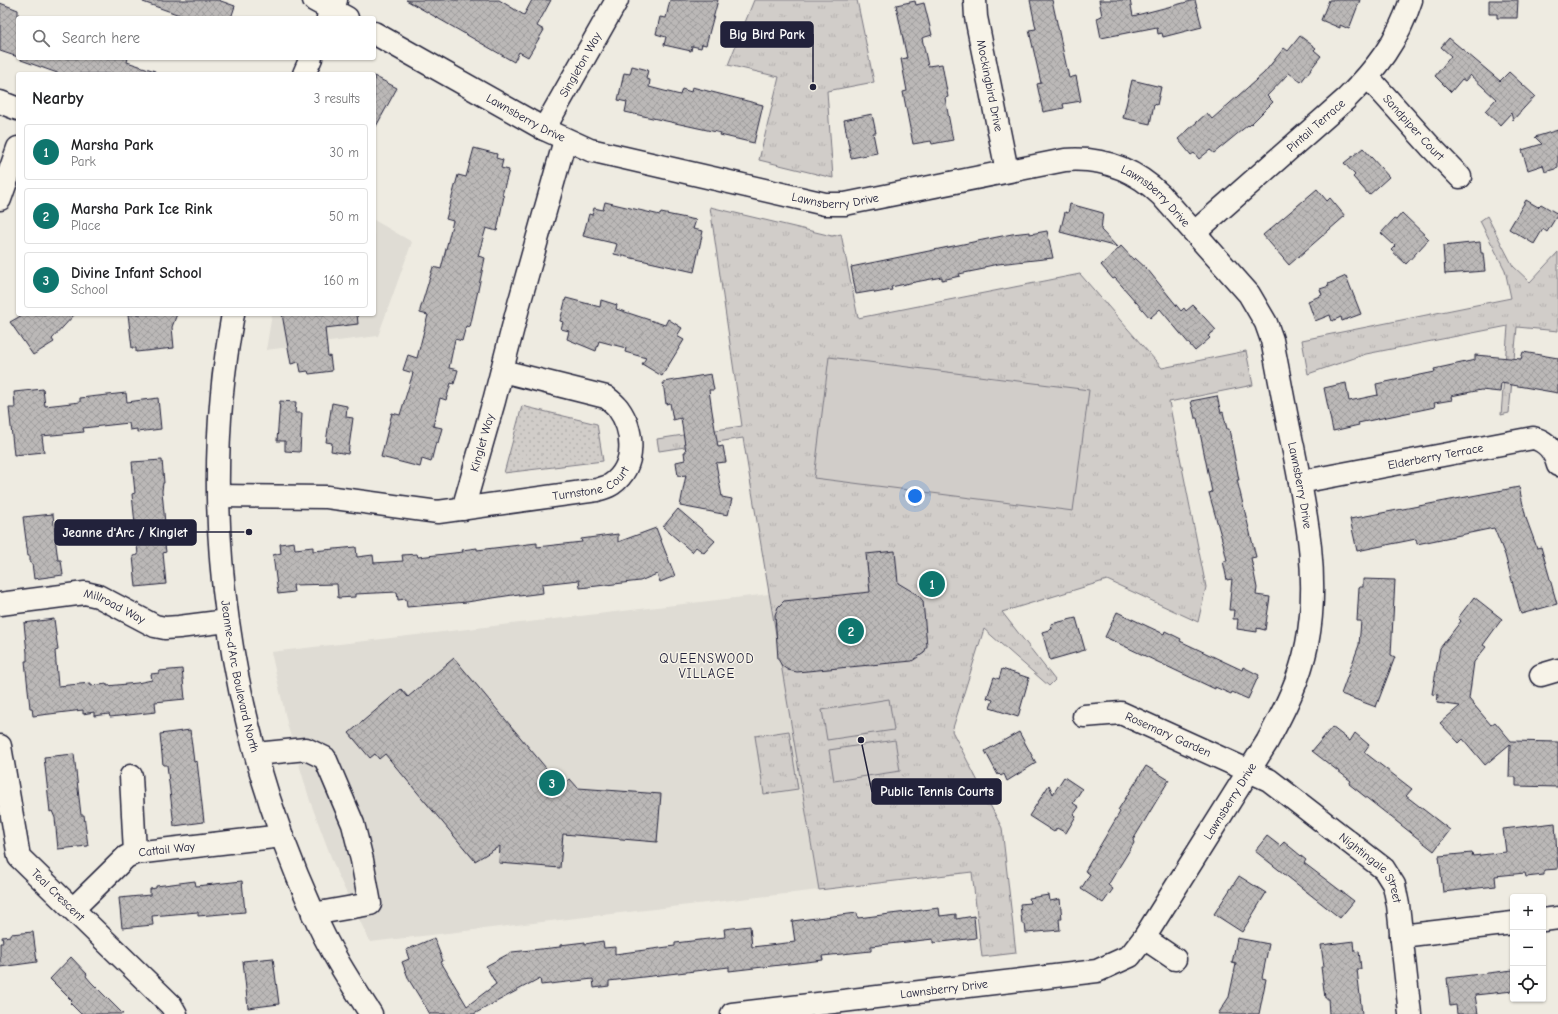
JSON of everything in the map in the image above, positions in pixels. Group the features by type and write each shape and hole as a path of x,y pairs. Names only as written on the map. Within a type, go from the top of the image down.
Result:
{"street":[{"name":"Singleton Way","path":"544,129 616,0"},
{"name":"Mockingbird Drive","path":"975,0 976,17 1007,171"},
{"name":"Pintail Terrace","path":"1195,232 1346,99 1368,77 1385,56 1405,18 1411,0"},
{"name":"Lawnsberry Drive","path":"376,34 544,129 565,140 590,150 825,204 845,204 1065,160 1082,159 1117,166 1148,183 1195,232 1249,294 1266,323 1274,352 1300,482 1313,566 1311,619 1307,645 1300,673 1285,709 1250,771 1144,938 1130,956 1097,971 732,1014"},
{"path":"305,72 310,60"},
{"name":"Sandpiper Court","path":"1368,77 1460,177"},
{"path":"0,102 16,107"},
{"name":"Kinglet Way","path":"463,509 565,140"},
{"path":"0,199 16,154"},
{"name":"Jeanne-d'Arc Boulevard North","path":"233,316 227,344 220,417 219,531 227,621 247,719 256,754 282,836 313,914 353,986 371,1014"},
{"name":"Turnstone Court","path":"463,509 597,490 611,484 621,476 627,464 632,447 626,423 618,406 606,397 502,371"},
{"name":"Elderberry Terrace","path":"1300,482 1533,438 1543,440 1555,454 1558,465"},
{"path":"219,496 327,497 438,512 463,509"},
{"name":"Millroad Way","path":"0,604 85,593 98,596 155,626 165,628 227,621"},
{"name":"Rosemary Garden","path":"1084,716 1121,713 1250,771"},
{"name":"Teal Crescent","path":"0,746 19,857 171,1005 176,1014"},
{"path":"256,754 306,749 325,758 353,824 362,860 370,904 313,914"},
{"name":"Nightingale Street","path":"1250,771 1269,780 1384,869 1394,885 1398,905 1410,1014"},
{"path":"131,776 135,853"},
{"name":"Cattail Way","path":"73,909 126,857 135,853 282,836"},
{"path":"1546,920 1558,918"},
{"path":"1401,936 1510,924"},
{"path":"1144,938 1176,959"}],"shaded area":[{"path":"376,221 412,242 378,336 266,350 272,316 376,316"},
{"path":"769,594 819,890 370,942 337,873 310,801 288,727 271,652"}],"green space":[{"path":"754,0 857,0 874,82 827,91 833,178 759,160 779,77 728,65"},
{"path":"710,207 832,236 841,234 858,318 1080,274 1162,368 1246,351 1253,385 1169,402 1206,587 1198,622 1107,580 1002,612 1055,680 1049,686 984,629 952,731 1002,828 1016,953 982,957 972,872 819,890 743,438 659,451 657,439 742,426"},
{"path":"1487,216 1513,266 1530,282 1558,252 1558,331 1517,327 1509,413 1501,415 1508,326 1366,354 1308,374 1302,340 1511,298 1505,270 1480,221"},
{"path":"829,357 1089,390 1073,511 814,478"},
{"path":"522,406 597,424 603,461 504,473"},
{"path":"889,699 894,730 827,740 822,710"},
{"path":"789,731 798,789 764,794 755,736"},
{"path":"895,740 900,771 834,781 829,750"}],"building":[{"path":"143,0 218,0 235,6 232,16 182,16 143,2"},
{"path":"406,0 499,0 524,15 532,0 551,0 537,26 544,30 528,57 519,52 514,62"},
{"path":"670,0 718,0 706,45 702,44 701,48 692,46 691,51 664,45 666,37 656,34 660,17 666,18"},
{"path":"1030,0 1052,0 1069,78 1076,76 1081,101 1063,104 1064,108 1043,112 1037,84 1041,83 1029,30 1036,29"},
{"path":"1099,0 1130,0 1133,16 1195,0 1202,27 1163,37 1162,33 1158,34 1157,27 1101,38 1097,18 1102,16"},
{"path":"1329,0 1360,0 1349,29 1340,25 1340,28 1321,20"},
{"path":"1489,0 1518,0 1517,18 1497,18 1497,14 1489,14"},
{"path":"915,1 916,5 924,3 932,35 922,38 928,66 942,64 948,97 945,98 953,140 932,144 931,141 913,144 903,92 907,91 901,59 907,58 896,5"},
{"path":"0,3 18,10 18,16 16,16 16,56 0,51"},
{"path":"1300,36 1316,48 1314,50 1321,56 1301,82 1289,73 1267,96 1273,102 1249,126 1248,125 1214,153 1210,150 1199,159 1194,153 1191,155 1178,139 1207,113 1212,119 1264,73 1284,48 1288,51"},
{"path":"1449,38 1500,81 1509,72 1535,96 1513,120 1511,113 1500,125 1485,111 1496,99 1470,75 1465,81 1462,79 1451,92 1435,76 1451,56 1441,47"},
{"path":"21,60 128,60 127,62 155,71 155,72 54,72"},
{"path":"632,66 648,70 646,79 650,80 649,87 680,95 682,89 691,92 692,87 763,105 754,143 720,135 721,133 625,112 627,102 618,100 624,73 630,74"},
{"path":"376,77 397,88 376,126"},
{"path":"1132,80 1161,87 1157,105 1154,104 1150,124 1123,118"},
{"path":"872,114 876,133 873,133 877,153 851,158 844,120"},
{"path":"1558,130 1558,168 1545,172 1543,165 1528,170 1522,150 1542,144 1535,137"},
{"path":"474,148 497,154 496,158 503,160 501,168 509,170 502,195 504,196 497,231 486,228 478,256 485,258 470,327 466,326 462,341 455,339 449,368 458,370 454,384 451,383 446,400 440,398 433,426 442,428 438,443 436,442 431,462 422,459 420,467 381,457 392,413 400,415 413,373 403,370 408,355 417,358 428,315 420,313 420,310 433,267 441,269 453,221 446,219 458,175 466,177"},
{"path":"1363,148 1389,177 1369,195 1353,177 1355,175 1344,163"},
{"path":"1317,189 1327,201 1330,198 1345,216 1289,265 1263,235"},
{"path":"1526,200 1538,207 1541,204 1558,214 1547,232 1543,229 1534,244 1509,229"},
{"path":"605,202 660,215 661,213 696,220 693,229 703,231 694,272 614,254 617,244 583,236 589,214 592,215 594,208 603,210"},
{"path":"1070,204 1103,213 1101,230 1117,247 1060,232 1065,212 1068,213"},
{"path":"1402,213 1429,239 1406,264 1391,250 1395,246 1381,233"},
{"path":"1047,231 1053,258 998,264 942,280 942,277 891,287 892,290 856,294 851,267 1012,234 1030,232 1030,234"},
{"path":"1480,242 1485,271 1445,274 1443,246"},
{"path":"1121,246 1134,260 1135,258 1148,270 1181,311 1184,308 1186,311 1193,305 1216,330 1208,336 1210,338 1195,351 1160,309 1150,318 1115,278 1113,279 1101,265"},
{"path":"1346,276 1361,314 1342,321 1341,317 1332,321 1330,315 1315,321 1308,301 1322,295 1320,289 1329,286 1328,284"},
{"path":"566,298 600,307 601,300 617,305 616,309 665,325 668,319 682,328 677,336 684,340 662,376 642,364 646,358 625,352 626,348 599,341 596,351 567,339 569,331 561,329 563,322 560,321"},
{"path":"20,316 73,316 52,339 54,342 33,355 10,322"},
{"path":"128,316 176,316 172,327 174,348 136,352 136,348 132,348"},
{"path":"282,316 357,316 358,324 325,328 328,357 330,356 332,371 309,374 308,371 301,372 299,362 291,364"},
{"path":"1523,352 1558,358 1558,393 1501,383 1500,392 1481,390 1451,396 1452,400 1434,403 1435,407 1358,423 1359,425 1333,431 1324,388 1346,383 1349,401 1378,395 1376,384 1435,372 1434,369 1475,360 1475,355 1521,359"},
{"path":"711,374 714,390 709,390 718,447 723,446 726,462 716,463 722,497 732,499 728,515 680,506 686,475 678,476 676,462 685,460 684,452 686,452 681,418 673,420 670,403 666,404 663,382"},
{"path":"43,389 45,406 80,402 80,398 126,393 127,402 158,398 161,429 137,432 137,429 130,430 129,423 83,428 84,432 42,436 44,452 14,455 9,408 15,408 14,392"},
{"path":"1217,396 1221,413 1223,412 1227,429 1229,429 1239,480 1237,480 1256,557 1251,558 1257,588 1256,595 1270,597 1265,630 1257,628 1257,632 1237,629 1238,619 1233,619 1234,610 1229,610 1232,579 1227,580 1223,561 1227,561 1209,493 1212,492 1197,418 1195,418 1191,401"},
{"path":"280,401 296,402 295,413 302,413 300,452 285,451 285,441 277,441"},
{"path":"332,403 347,406 346,417 353,418 348,454 331,451 332,443 326,442"},
{"path":"162,460 164,483 162,491 167,545 165,545 166,552 163,553 166,584 136,587 133,556 138,555 132,494 135,493 132,462"},
{"path":"1519,487 1526,518 1537,548 1541,547 1557,604 1521,614 1505,555 1494,528 1417,544 1416,539 1357,551 1350,519"},
{"path":"678,509 715,541 704,553 696,547 692,552 663,527"},
{"path":"53,514 58,560 61,560 63,575 34,579 32,563 30,563 30,556 28,556 23,517"},
{"path":"656,528 675,576 660,582 657,574 640,581 580,588 579,580 542,584 543,593 519,596 519,594 467,602 407,607 406,599 398,600 397,592 355,594 355,597 338,598 337,584 293,585 294,592 278,594 273,555 281,553 280,544 294,542 295,549 313,547 313,551 356,547 357,557 373,555 374,563 403,561 402,555 417,554 418,557 463,552 462,550 477,548 477,550 537,543 537,547 582,542 581,539 618,534 618,542"},
{"path":"895,551 898,583 918,595 923,601 927,646 924,653 912,661 797,672 788,670 782,666 778,659 775,615 778,607 784,601 870,592 866,554"},
{"path":"1363,579 1395,580 1391,655 1395,657 1376,707 1341,694 1359,645 1361,621 1357,621 1359,587 1363,587"},
{"path":"1474,597 1502,619 1483,645 1486,647 1474,662 1469,699 1491,725 1495,722 1511,741 1558,742 1558,787 1516,786 1516,777 1509,777 1510,744 1485,765 1463,739 1459,743 1440,723 1460,706 1437,703 1438,695 1432,694 1440,648 1461,621 1458,618"},
{"path":"1117,612 1164,634 1165,631 1181,639 1180,641 1242,670 1243,667 1259,675 1248,699 1232,692 1231,694 1215,687 1215,689 1105,637"},
{"path":"1076,618 1085,650 1050,660 1042,632 1052,629 1051,624"},
{"path":"54,619 58,650 55,651 58,686 91,683 91,686 107,684 107,686 137,683 152,680 151,674 159,673 159,671 182,669 185,699 155,702 156,712 110,717 109,714 94,716 94,712 83,714 83,710 33,716 32,708 30,708 25,661 27,661 27,653 24,623"},
{"path":"454,658 561,786 570,779 578,788 661,794 657,842 563,834 560,868 499,863 500,846 475,861 385,754 379,759 375,754 370,758 349,733 401,689 408,697"},
{"path":"1002,669 1029,678 1018,717 990,708 993,700 987,698 994,677 999,679"},
{"path":"1332,727 1350,741 1355,733 1369,745 1364,752 1412,789 1406,796 1450,830 1434,851 1349,784 1351,781 1312,751"},
{"path":"190,730 194,762 197,761 204,822 174,826 167,765 163,765 160,734"},
{"path":"1019,732 1036,763 1007,781 1004,774 1001,776 999,774 998,775 985,751"},
{"path":"74,754 81,815 84,815 88,846 58,849 55,818 52,811 50,812 44,757"},
{"path":"1146,766 1169,780 1133,840 1134,843 1108,885 1113,889 1103,903 1081,889 1090,874 1085,871 1120,812 1118,810"},
{"path":"1064,777 1082,789 1073,803 1079,807 1074,814 1076,816 1066,833 1057,828 1054,832 1029,816 1049,785 1053,794"},
{"path":"1555,823 1558,869 1544,870 1544,875 1526,877 1525,873 1495,876 1496,886 1443,892 1439,856 1472,853 1473,856 1506,852 1503,829"},
{"path":"1267,836 1280,846 1284,842 1306,860 1304,863 1354,901 1340,918 1255,851"},
{"path":"1239,876 1266,893 1242,932 1214,914"},
{"path":"195,881 196,886 242,881 245,912 198,916 198,912 152,916 153,925 122,928 119,898 150,895 150,889 156,888 156,886"},
{"path":"1049,895 1050,901 1060,899 1062,919 1059,919 1060,930 1026,933 1025,924 1022,924 1020,904 1030,903 1029,898"},
{"path":"939,908 940,916 956,914 956,919 974,916 976,938 933,943 933,939 871,946 871,951 822,956 823,960 729,971 729,967 609,981 609,986 594,988 593,979 541,985 540,978 474,1014 430,1014 409,980 402,962 409,959 406,950 434,938 443,961 441,962 467,1006 496,984 486,966 512,952 603,941 604,948 615,947 615,954 675,946 675,943 725,937 724,929 750,926 752,947 795,942 792,921 857,913 858,918"},
{"path":"33,932 37,962 0,967 0,943 3,943 2,937 10,936 10,934"},
{"path":"1237,938 1269,944 1262,978 1266,979 1259,1014 1218,1014 1229,997 1236,964 1232,963"},
{"path":"1354,941 1355,952 1359,951 1361,969 1357,969 1362,1014 1329,1014 1328,998 1325,998 1321,967 1324,967 1321,945"},
{"path":"71,957 87,974 86,976 91,982 123,1014 81,1014 70,1003 72,1001 50,979"},
{"path":"273,958 279,1004 248,1008 243,961"},
{"path":"1510,970 1510,991 1475,995 1478,1014 1457,1014 1456,1005 1450,1006 1447,978"}],"place":[{"name":"Big Bird Park","path":"813,87"},
{"name":"Jeanne d'Arc / Kinglet","path":"249,532"},
{"name":"Marsha Park","path":"932,584"},
{"name":"Marsha Park Ice Rink","path":"851,631"},
{"name":"Public Tennis Courts","path":"861,740"},
{"name":"Divine Infant School","path":"552,783"}],"district":[{"name":"QUEENSWOOD VILLAGE","path":"707,666"}]}
